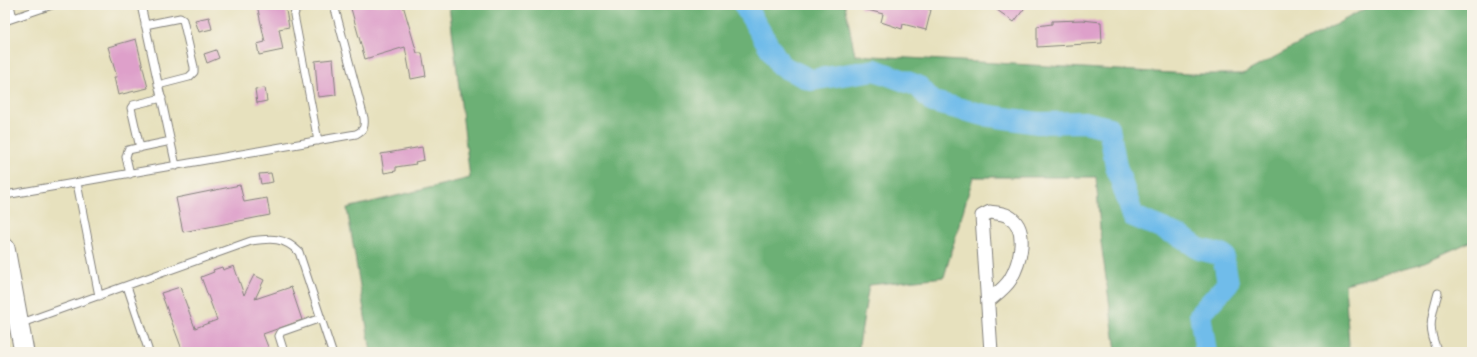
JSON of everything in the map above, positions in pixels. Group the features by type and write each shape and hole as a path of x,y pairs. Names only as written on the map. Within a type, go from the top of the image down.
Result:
{"main road":[{"path":"5,248 24,352"}],"street":[{"path":"988,301 1009,281 1016,266 1022,245 1019,228 1008,216 990,212 982,216 991,352"}],"lane":[{"path":"10,5 13,18"},
{"path":"5,21 52,5"},
{"path":"141,5 176,166"},
{"path":"311,5 296,9 294,15 318,141"},
{"path":"5,195 318,141 356,134 363,130 365,126 364,118 334,5"},
{"path":"145,25 180,18 183,20 194,67 194,72 189,77 158,85"},
{"path":"140,148 131,108 133,105 162,98"},
{"path":"130,174 126,153 128,150 170,141"},
{"path":"77,183 99,296"},
{"path":"19,324 251,241 273,238 291,245 298,252 332,352"},
{"path":"127,286 149,352"},
{"path":"1438,293 1430,322 1433,340 1438,352"},
{"path":"284,352 278,336 281,332 320,318"}],"green space":[{"path":"449,5 845,5 855,55 1189,74 1243,74 1372,5 1472,5 1472,36 1467,45 1472,76 1472,241 1420,264 1345,284 1349,345 1348,352 1115,352 1101,242 1096,177 973,177 944,277 869,285 859,345 860,352 371,352 347,208 470,178"}],"building":[{"path":"257,5 285,5 289,27 279,29 283,50 259,55 257,44 265,42"},
{"path":"350,5 403,5 417,53 422,53 426,76 411,79 405,47 365,59"},
{"path":"860,5 923,5 923,7 931,10 926,30 903,24 902,29 881,22 883,14 860,8"},
{"path":"990,5 1027,5 1014,22"},
{"path":"209,17 212,29 199,32 195,20"},
{"path":"1082,20 1101,22 1102,43 1037,47 1037,26 1052,24 1052,21"},
{"path":"136,39 148,88 118,95 114,77 117,77 108,47"},
{"path":"216,50 219,58 207,63 204,54"},
{"path":"333,59 336,95 318,97 315,61"},
{"path":"265,88 267,101 257,103 255,89"},
{"path":"422,147 424,160 415,162 416,164 396,167 396,171 384,173 381,154"},
{"path":"271,173 273,182 261,184 259,174"},
{"path":"240,185 244,202 267,198 270,215 183,232 176,198"},
{"path":"234,266 244,295 254,275 264,280 255,299 291,287 302,320 263,334 270,352 183,352 161,293 180,287 195,328 217,320 201,277 222,267 223,270"}],"waterway":[{"path":"744,5 781,66 811,80 875,70 918,86 933,102 984,115 1038,123 1085,122 1109,128 1116,166 1133,216 1182,237 1199,249 1223,255 1228,283 1200,314 1206,352"}]}
